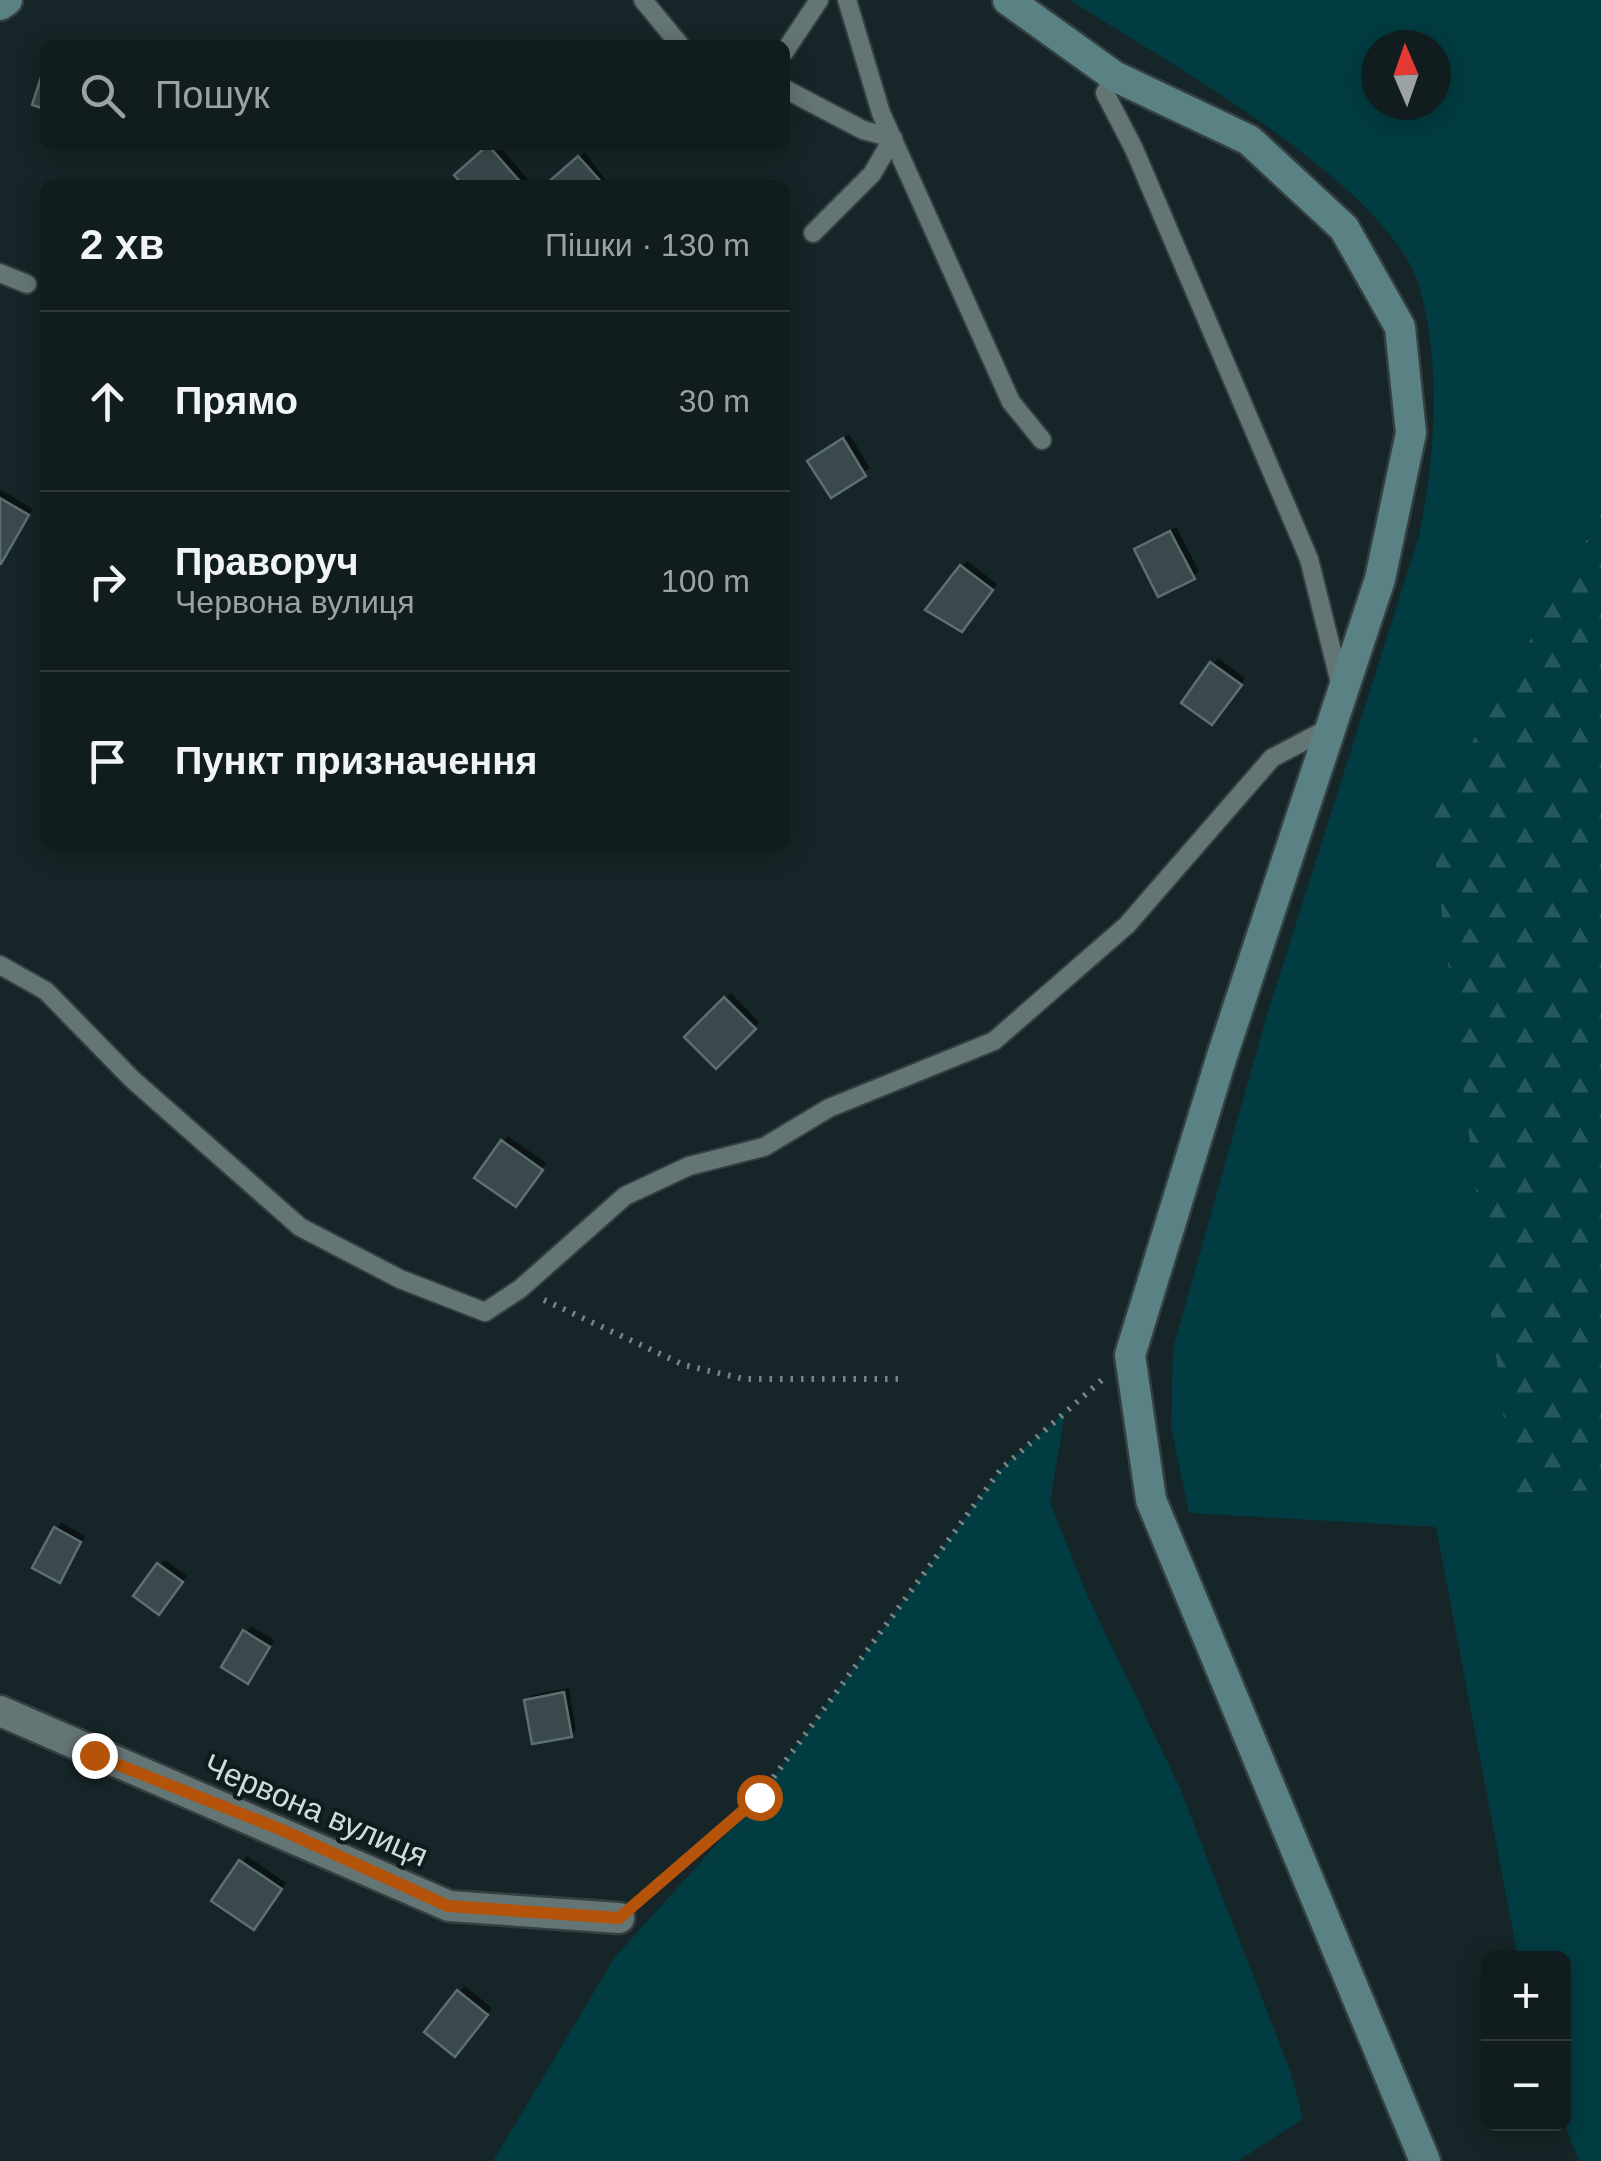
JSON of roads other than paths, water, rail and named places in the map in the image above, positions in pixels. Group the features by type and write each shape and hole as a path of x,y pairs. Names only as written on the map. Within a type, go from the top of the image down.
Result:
{"street":[{"path":"0,5 7,0"},
{"path":"1008,0 1114,76 1249,140 1344,228 1400,326 1411,432 1380,579 1130,1355 1151,1500 1426,2161"},
{"name":"Червона вулиця","path":"0,1711 448,1906 619,1918"}],"lane":[{"path":"642,0 676,40"},
{"path":"790,44 819,0"},
{"path":"847,0 868,78 892,138 1011,402 1042,440"},
{"path":"1114,76 1105,93 1134,148 1309,559 1342,690"},
{"path":"790,92 863,130 892,138"},
{"path":"813,232 872,174 892,138"},
{"path":"0,274 27,284"},
{"path":"0,965 46,991 133,1080 300,1227 400,1279 484,1312 520,1289 625,1196 689,1166 764,1147 829,1108 994,1041 1127,925 1272,758 1329,728"}]}
